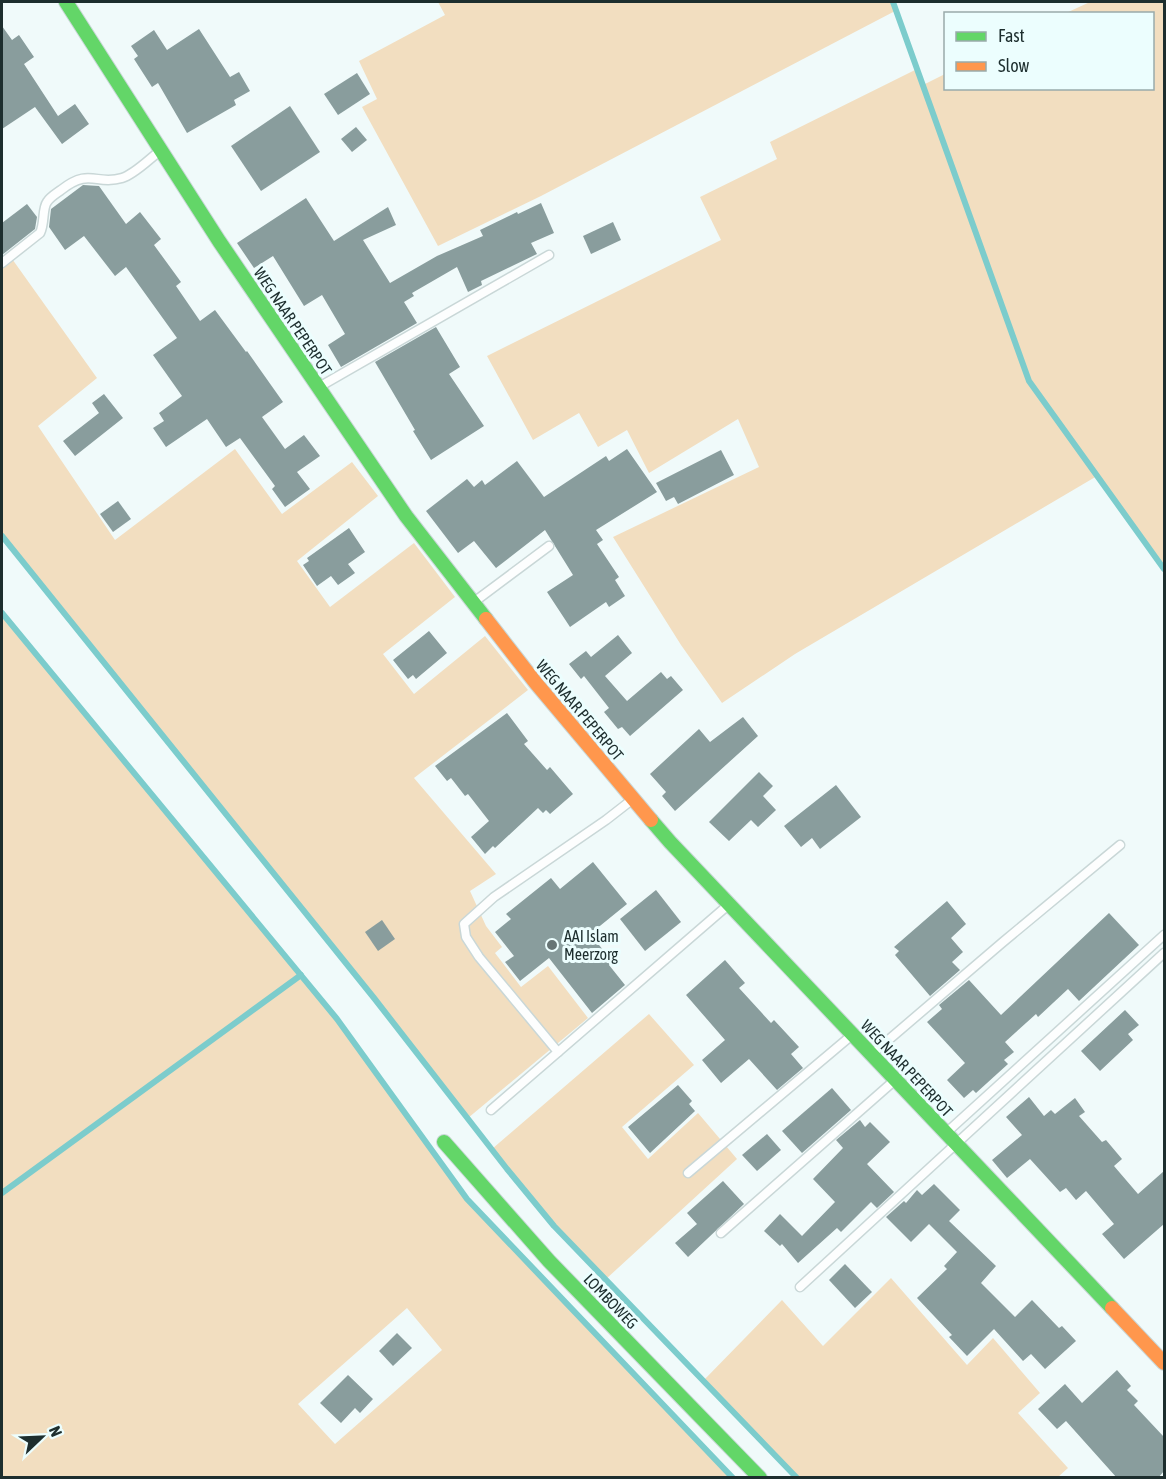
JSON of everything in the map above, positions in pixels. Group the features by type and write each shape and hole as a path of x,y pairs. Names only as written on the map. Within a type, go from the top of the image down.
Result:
{"street":[{"name":"WEG NAAR PEPERPOT","path":"66,2 219,241 406,516 535,682 670,842 1164,1363"},
{"name":"LOMBOWEG","path":"444,1142 549,1261 760,1478"}],"lane":[{"path":"2,263 40,233 44,226 44,208 47,201 70,183 82,177 110,180 124,177 161,151"},
{"path":"318,388 549,255"},
{"path":"473,603 549,546"},
{"path":"558,1052 479,957 466,937 464,924 494,897 633,799"},
{"path":"872,1055 1120,845"},
{"path":"491,1110 730,904"},
{"path":"946,1133 1164,935"},
{"path":"800,1287 1164,953"},
{"path":"688,1173 852,1034"},
{"path":"721,1233 896,1080"}],"shaded area":[{"path":"438,2 893,2 897,10 541,196 438,246 362,107 377,99 359,61 445,15"},
{"path":"1090,2 1164,2 1164,569 1097,476 795,654 722,703 681,645 613,537 759,467 738,419 649,473 627,430 598,447 579,413 533,440 487,356 721,240 700,197 777,159 770,142 917,69 923,85 944,74 944,90 1154,90 1154,12 1068,12"},
{"path":"10,256 97,378 38,426 115,540 235,449 282,514 352,462 378,496 297,561 330,607 414,543 455,597 383,654 414,694 485,636 528,690 414,778 496,874 470,891 486,926 502,947 495,953 521,987 548,966 588,1018 468,1118 2,536 2,262"},
{"path":"2,613 337,1018 467,1199 733,1477 2,1477","holes":["407,1308 442,1350 335,1444 298,1404"]},
{"path":"649,1014 694,1065 622,1127 648,1159 698,1113 737,1159 606,1279 554,1226 492,1149"},
{"path":"891,1278 967,1365 993,1338 1040,1393 1018,1413 1068,1468 1058,1477 797,1477 703,1381 782,1300 823,1346"}],"building":[{"path":"2,26 12,40 19,35 34,57 24,64 58,116 75,104 89,124 62,144 35,107 2,129"},
{"path":"199,29 230,77 239,72 250,91 234,100 236,105 187,133 158,83 152,87 134,59 138,56 131,46 154,30 167,50"},
{"path":"357,73 370,94 338,115 324,94"},
{"path":"290,106 320,152 261,191 231,146"},
{"path":"356,127 367,140 352,152 341,139"},
{"path":"83,185 99,186 126,224 140,212 161,239 154,245 181,282 176,286 200,321 215,310 283,402 262,417 285,449 304,435 320,456 297,472 310,489 285,507 272,489 275,486 240,438 226,447 207,419 166,447 153,428 164,421 159,413 182,396 153,355 177,338 126,267 115,276 84,236 65,250 49,227 51,209"},
{"path":"306,198 334,241 388,207 396,225 363,240 390,283 437,256 483,236 480,230 541,203 554,233 531,243 537,254 481,281 482,285 468,292 457,267 412,293 414,296 404,302 417,323 341,367 328,345 345,334 322,295 304,306 273,256 254,268 237,243"},
{"path":"27,204 37,217 35,229 2,255 2,223"},
{"path":"613,222 621,240 591,254 583,236"},
{"path":"436,327 460,367 449,374 484,426 431,460 375,362"},
{"path":"104,394 123,418 75,456 63,441 99,413 92,403"},
{"path":"627,449 657,492 596,530 603,540 597,544 619,577 615,580 625,596 609,607 606,602 570,627 547,592 573,575 545,530 496,568 474,541 458,553 426,511 467,479 474,487 482,480 485,485 517,461 544,497 606,456 609,461"},
{"path":"721,450 734,475 678,504 674,497 666,501 656,483"},
{"path":"118,501 131,519 113,532 100,514"},
{"path":"349,528 365,552 348,564 355,573 338,585 331,576 317,586 303,565 309,561 307,558"},
{"path":"429,631 447,653 416,679 413,675 408,679 393,660"},
{"path":"618,635 632,653 605,676 627,701 661,672 667,679 671,676 683,690 630,736 622,727 618,729 604,712 609,708 584,676 581,679 569,664 586,651 591,657"},
{"path":"507,713 528,741 524,744 547,770 550,767 573,794 550,814 546,810 543,813 538,808 495,848 493,846 485,854 471,837 489,821 468,794 465,796 451,778 447,781 435,766"},
{"path":"743,717 758,736 675,811 662,796 666,792 650,774 699,729 710,742"},
{"path":"759,772 773,786 763,796 776,810 758,827 751,820 729,841 709,822"},
{"path":"836,785 861,817 820,849 812,838 801,847 784,826"},
{"name":"AAI Islam Meerzorg","path":"593,862 627,904 590,934 613,962 609,965 625,985 592,1013 549,958 520,981 505,962 514,956 495,932 511,919 506,914 551,878 560,889"},
{"path":"656,890 681,922 645,951 620,919"},
{"path":"947,901 966,924 951,938 963,952 952,962 960,970 930,996 895,955 899,951 894,947"},
{"path":"1109,913 1139,945 1079,1001 1068,989 1038,1017 1036,1014 1005,1042 1014,1052 1004,1060 1008,1064 976,1093 973,1090 964,1098 947,1080 965,1063 927,1022 942,1009 939,1005 969,980 1001,1015"},
{"path":"382,920 395,939 378,951 365,932"},
{"path":"725,960 745,983 739,988 771,1023 774,1020 799,1047 791,1054 803,1068 777,1090 749,1059 721,1083 702,1060 725,1040 686,995"},
{"path":"1125,1010 1139,1025 1128,1034 1133,1040 1100,1071 1081,1051"},
{"path":"678,1085 692,1101 689,1104 695,1111 650,1153 628,1127"},
{"path":"832,1088 851,1110 802,1153 782,1131"},
{"path":"1029,1097 1044,1116 1051,1110 1055,1114 1075,1098 1085,1112 1079,1116 1102,1142 1106,1140 1122,1159 1114,1166 1138,1194 1164,1171 1164,1224 1124,1259 1102,1234 1114,1224 1086,1191 1076,1200 1066,1188 1060,1192 1030,1159 1007,1178 992,1160 1022,1135 1006,1117"},
{"path":"860,1120 865,1127 870,1122 890,1142 867,1164 894,1192 877,1208 871,1202 841,1232 837,1228 798,1263 782,1244 780,1246 764,1231 780,1214 802,1236 835,1202 813,1179 843,1148 836,1140"},
{"path":"767,1134 781,1150 757,1171 742,1155"},
{"path":"723,1181 744,1204 688,1257 675,1243 697,1224 687,1213"},
{"path":"934,1184 960,1210 949,1221 996,1266 981,1283 1015,1317 1032,1300 1059,1328 1062,1326 1076,1341 1045,1369 1031,1354 1023,1361 994,1329 967,1356 949,1337 952,1335 917,1298 947,1269 944,1266 957,1252 929,1224 911,1242 886,1217 904,1201 906,1203 917,1190 922,1195"},
{"path":"845,1264 872,1292 855,1308 829,1280"},
{"path":"397,1333 412,1348 393,1366 379,1351"},
{"path":"1117,1370 1131,1386 1127,1390 1138,1401 1134,1405 1164,1437 1164,1471 1158,1478 1117,1478 1066,1421 1057,1429 1038,1409 1065,1384 1082,1403"},
{"path":"348,1375 373,1399 360,1413 355,1408 341,1423 320,1403"}],"waterway":[{"path":"893,2 1029,381 1164,569"},
{"path":"2,536 374,998 554,1226 797,1478"},
{"path":"2,613 337,1019 467,1199 733,1478"},
{"path":"2,1193 301,975"}],"traffic: fast":[{"path":"66,2 219,241 406,516 486,619"},
{"path":"651,820 1112,1308"},
{"path":"444,1142 549,1261 760,1478"}],"traffic: slow":[{"path":"486,619 535,682 651,820"},
{"path":"1112,1308 1164,1363"}],"place":[{"name":"AAI Islam Meerzorg","path":"552,945"}]}
